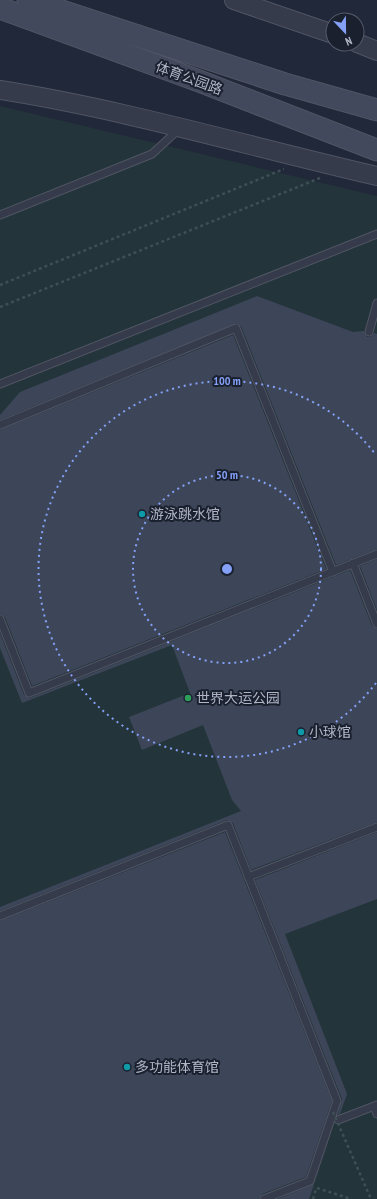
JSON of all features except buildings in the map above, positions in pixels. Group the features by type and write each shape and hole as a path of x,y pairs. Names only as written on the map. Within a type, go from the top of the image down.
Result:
{"main road":[{"name":"体育公园路","path":"28,0 285,84 377,110"},
{"name":"体育公园路","path":"0,8 199,81 377,150"}],"street":[{"path":"234,0 325,31"},
{"path":"365,46 377,51"},
{"path":"0,90 34,95 180,128 377,176"}],"lane":[{"path":"0,214 152,154 180,128"},
{"path":"0,384 377,234"},
{"path":"369,332 377,303"},
{"path":"0,425 236,328 332,572"},
{"path":"0,619 30,694 377,554"},
{"path":"353,563 377,624"},
{"path":"0,916 228,825 336,1101 310,1182 264,1199"},
{"path":"248,877 377,827"},
{"path":"338,1120 375,1105 377,1114"}],"path":[{"path":"0,285 309,159"},
{"path":"0,307 343,168"},
{"path":"333,1112 372,1199"},
{"path":"317,1188 352,1199"}],"shaded area":[{"name":"世界大运公园","path":"0,106 377,196 377,1199 0,1199"}],"place":[{"name":"游泳跳水馆","path":"142,514"},
{"name":"世界大运公园","path":"188,698"},
{"name":"小球馆","path":"301,732"},
{"name":"多功能体育馆","path":"127,1067"}]}
